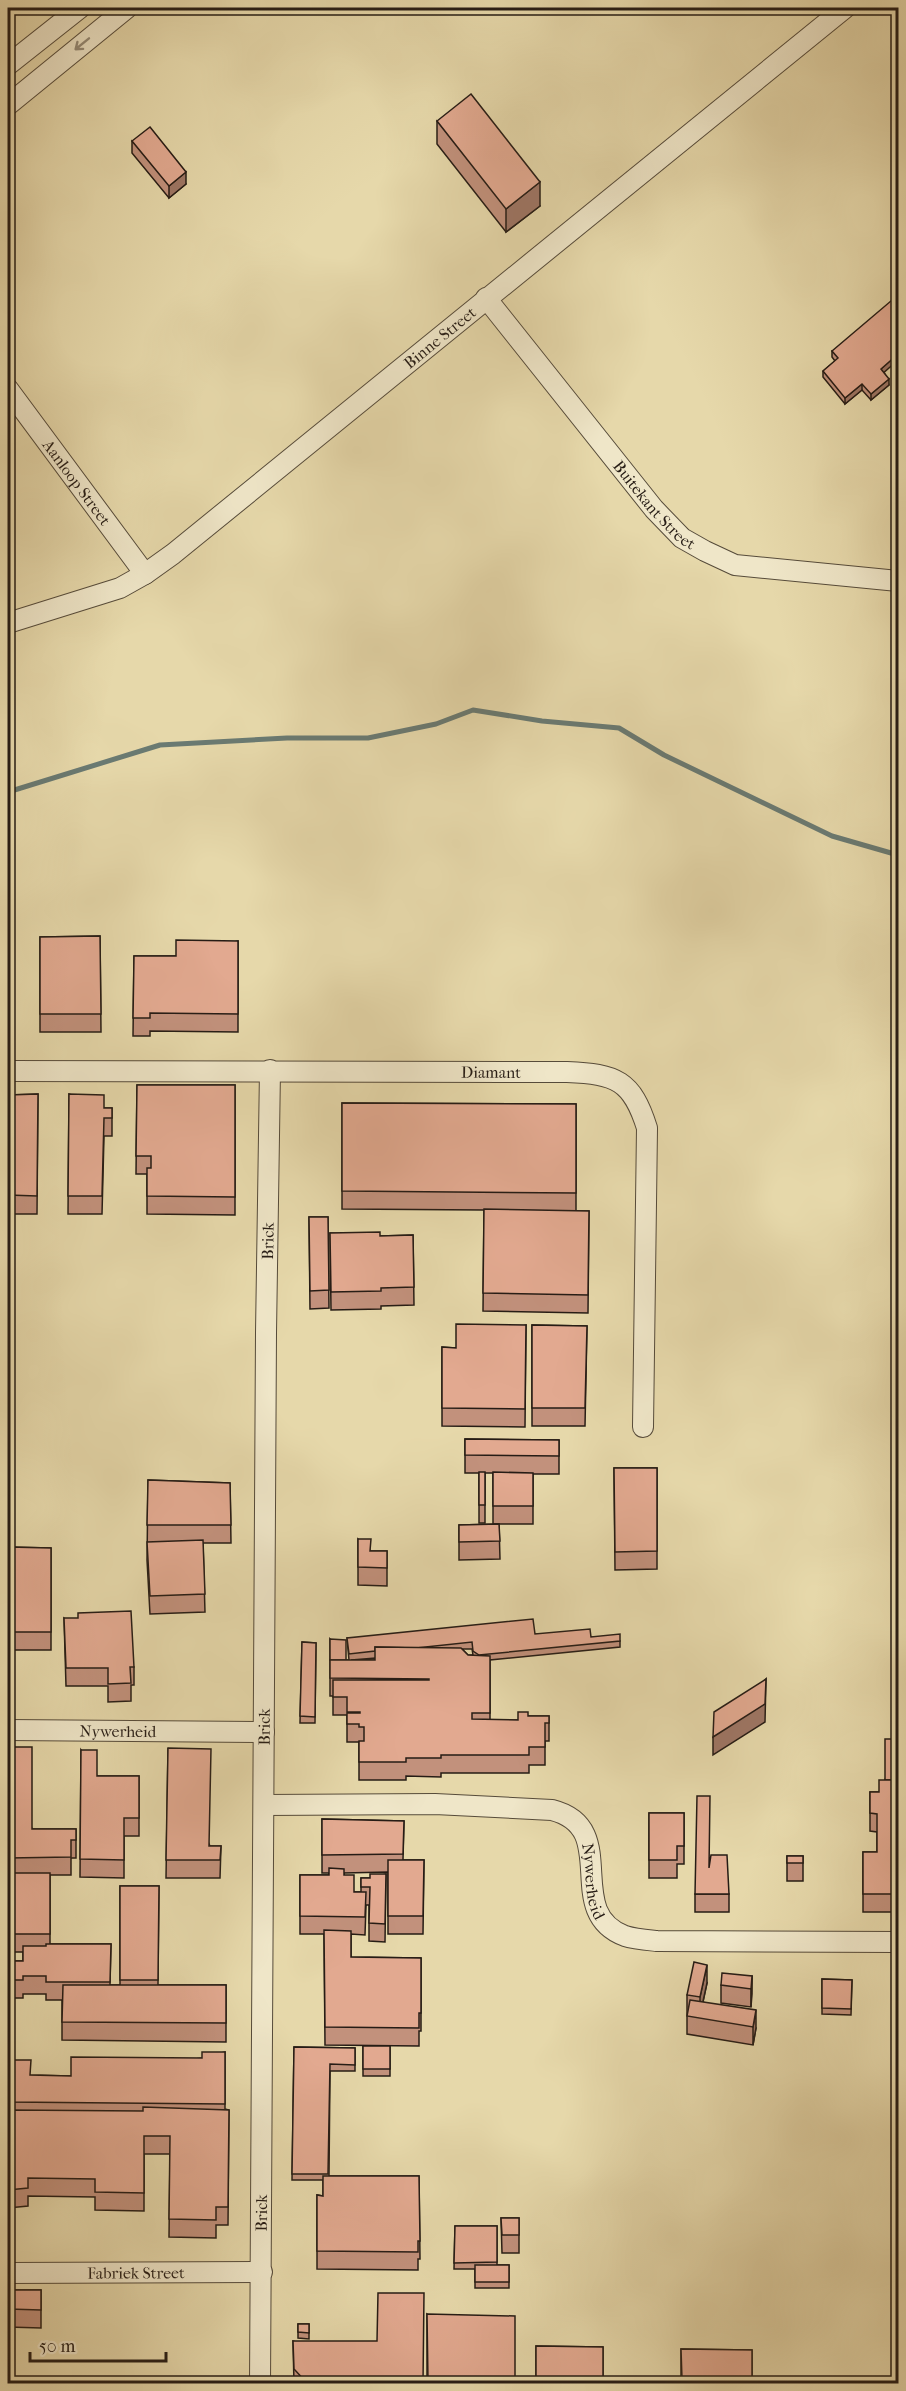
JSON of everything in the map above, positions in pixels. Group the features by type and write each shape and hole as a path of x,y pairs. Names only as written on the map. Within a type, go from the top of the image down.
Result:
{"street":[{"path":"8,65 80,8"},
{"path":"8,105 127,8"},
{"name":"Binne Street","path":"8,623 120,588 145,574 206,528 845,8"},
{"name":"Buitekant Street","path":"486,298 654,509 682,538 705,552 735,565 798,573 898,581"},
{"name":"Aanloop Street","path":"8,389 145,574"},
{"name":"Diamant","path":"8,1071 270,1070 596,1073 619,1082 635,1095 647,1128 643,1427"},
{"name":"Brick","path":"260,2384 266,1334 270,1070"},
{"name":"Nywerheid","path":"8,1730 264,1732"},
{"name":"Nywerheid","path":"264,1804 435,1804 552,1810 565,1813 588,1839 594,1906 606,1923 624,1935 657,1941 898,1942"},
{"name":"Fabriek Street","path":"8,2273 262,2272"}],"building":[{"path":"471,94 540,182 506,209 437,121"},
{"path":"150,127 186,172 169,186 132,141"},
{"path":"898,295 898,354 881,369 889,379 871,394 862,384 845,398 823,371 838,358 832,351"},
{"path":"100,936 101,1014 40,1014 40,937"},
{"path":"176,940 238,941 238,1014 150,1013 150,1018 133,1018 134,956 176,956"},
{"path":"137,1085 235,1085 235,1197 147,1196 147,1168 151,1168 151,1156 136,1156"},
{"path":"38,1094 37,1196 8,1195 8,1095"},
{"path":"69,1094 104,1095 104,1108 112,1108 112,1118 104,1118 102,1196 68,1196"},
{"path":"342,1103 576,1104 576,1193 342,1191"},
{"path":"484,1209 589,1211 588,1295 483,1293"},
{"path":"309,1217 328,1217 329,1290 310,1291"},
{"path":"380,1232 380,1236 413,1235 414,1287 381,1288 381,1291 331,1292 330,1233"},
{"path":"456,1324 526,1325 525,1409 442,1408 442,1347 456,1348"},
{"path":"532,1325 587,1326 585,1408 532,1408"},
{"path":"465,1439 559,1440 559,1456 465,1455"},
{"path":"614,1468 657,1468 657,1551 615,1552"},
{"path":"479,1472 485,1472 485,1505 479,1505"},
{"path":"493,1472 533,1473 533,1506 493,1506"},
{"path":"148,1480 230,1483 231,1525 147,1525"},
{"path":"499,1524 500,1541 459,1542 459,1525"},
{"path":"358,1539 371,1539 370,1551 387,1551 387,1568 358,1567"},
{"path":"203,1540 205,1594 150,1596 147,1542"},
{"path":"8,1547 51,1548 51,1632 8,1632"},
{"path":"131,1611 134,1667 130,1667 131,1683 108,1684 108,1668 66,1668 64,1618 78,1618 78,1613"},
{"path":"533,1619 535,1634 590,1629 591,1637 620,1634 620,1641 479,1655 473,1651 472,1642 416,1648 375,1647 375,1651 349,1654 347,1638"},
{"path":"330,1639 346,1640 346,1660 330,1660"},
{"path":"302,1642 316,1643 315,1717 300,1716"},
{"path":"375,1647 461,1648 468,1655 490,1656 490,1713 472,1713 472,1719 518,1720 518,1712 528,1712 528,1716 549,1716 549,1723 545,1723 545,1747 529,1747 529,1755 441,1755 441,1758 406,1758 406,1762 359,1762 359,1741 364,1741 364,1727 359,1727 359,1724 347,1724 347,1713 360,1712 347,1712 347,1697 333,1697 333,1680 429,1680 330,1678 330,1660 375,1660"},
{"path":"766,1679 765,1704 713,1737 714,1712"},
{"path":"885,1739 898,1739 898,1780 885,1780"},
{"path":"8,1747 32,1747 32,1829 76,1829 76,1840 71,1840 71,1857 8,1858"},
{"path":"168,1748 211,1749 209,1846 221,1846 220,1860 166,1860"},
{"path":"81,1750 97,1750 97,1776 139,1776 139,1818 124,1818 124,1860 80,1859"},
{"path":"879,1780 898,1780 898,1894 863,1894 863,1852 877,1852 877,1814 870,1813 870,1792 879,1792"},
{"path":"697,1796 710,1796 709,1868 711,1855 727,1855 729,1894 695,1894"},
{"path":"649,1813 684,1813 684,1846 677,1846 677,1860 649,1860"},
{"path":"322,1819 404,1821 403,1854 322,1855"},
{"path":"787,1856 803,1856 803,1863 787,1863"},
{"path":"388,1860 424,1860 423,1916 388,1916"},
{"path":"329,1868 344,1869 344,1875 354,1875 354,1892 366,1892 365,1917 300,1916 300,1875 329,1875"},
{"path":"11,1873 50,1873 50,1934 11,1934"},
{"path":"370,1874 386,1874 385,1924 369,1923 370,1887 361,1887 361,1878 370,1878"},
{"path":"120,1886 159,1886 158,1980 120,1980"},
{"path":"324,1930 351,1931 351,1957 421,1958 419,2028 325,2027"},
{"path":"46,1944 111,1944 110,1982 46,1982 46,1976 23,1976 23,1980 8,1980 8,1961 23,1961 23,1946 46,1946"},
{"path":"694,1962 707,1965 700,1997 687,1995"},
{"path":"722,1973 752,1976 751,1989 721,1985"},
{"path":"822,1979 852,1980 851,2009 822,2008"},
{"path":"63,1985 226,1985 226,2023 62,2022"},
{"path":"8,1987 12,1987 11,2060 31,2060 30,2075 71,2076 71,2057 202,2058 202,2052 225,2052 225,2104 8,2102"},
{"path":"690,2000 756,2010 753,2027 687,2016"},
{"path":"363,2046 390,2046 390,2069 363,2069"},
{"path":"294,2047 355,2048 355,2065 330,2064 328,2174 292,2174"},
{"path":"143,2107 229,2110 228,2207 216,2207 216,2220 169,2219 170,2136 144,2136 144,2193 95,2192 95,2179 28,2178 28,2188 8,2190 8,2110 143,2111"},
{"path":"323,2176 419,2176 420,2241 418,2241 418,2252 317,2251 317,2195 323,2196"},
{"path":"501,2218 519,2218 519,2235 502,2235"},
{"path":"455,2226 497,2226 497,2262 454,2263"},
{"path":"475,2265 509,2265 509,2282 475,2282"},
{"path":"8,2290 41,2290 41,2310 8,2309"},
{"path":"378,2293 424,2293 423,2384 308,2384 294,2369 293,2341 377,2341"},
{"path":"427,2314 515,2316 515,2383 428,2382"},
{"path":"298,2324 309,2324 309,2333 298,2332"},
{"path":"536,2346 603,2347 603,2381 536,2381"},
{"path":"681,2349 752,2350 752,2380 682,2379"}],"waterway":[{"path":"8,792 160,745 287,738 368,738 436,724 473,710 542,721 619,728 664,755 832,836 898,855"}]}
